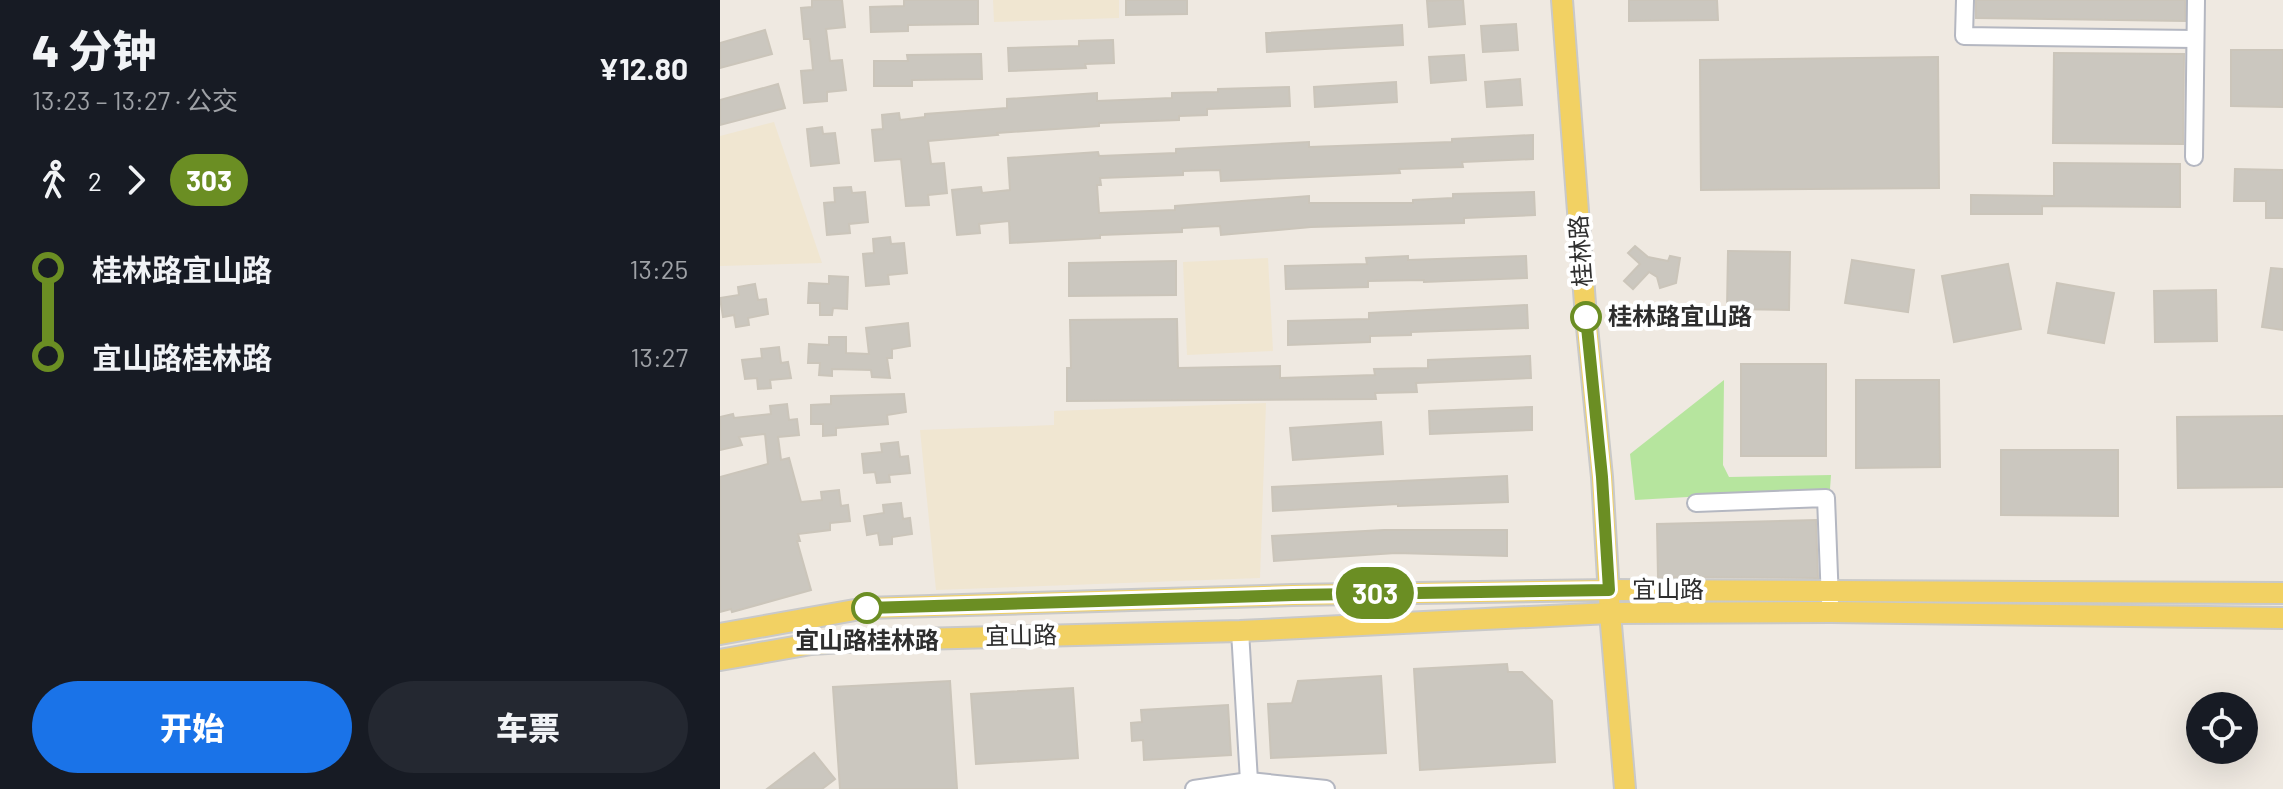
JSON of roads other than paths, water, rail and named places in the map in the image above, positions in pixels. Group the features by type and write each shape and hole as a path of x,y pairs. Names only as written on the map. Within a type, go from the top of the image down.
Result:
{"main road":[{"name":"桂林路","path":"1562,0 1625,789"},
{"name":"宜山路","path":"720,634 866,608 1293,595 1609,590 2283,593"},
{"name":"宜山路","path":"720,660 811,644 877,640 1240,631 1610,613 1831,612 2283,618"}],"lane":[{"path":"1965,0 1964,36 2195,39"},
{"path":"2194,157 2196,0"},
{"path":"1696,503 1826,498 1831,612"},
{"path":"1240,631 1249,781"},
{"path":"1194,789 1249,781 1326,789"}],"place":[{"name":"桂林路宜山路","path":"1586,317"},
{"name":"宜山路桂林路","path":"867,608"}]}
